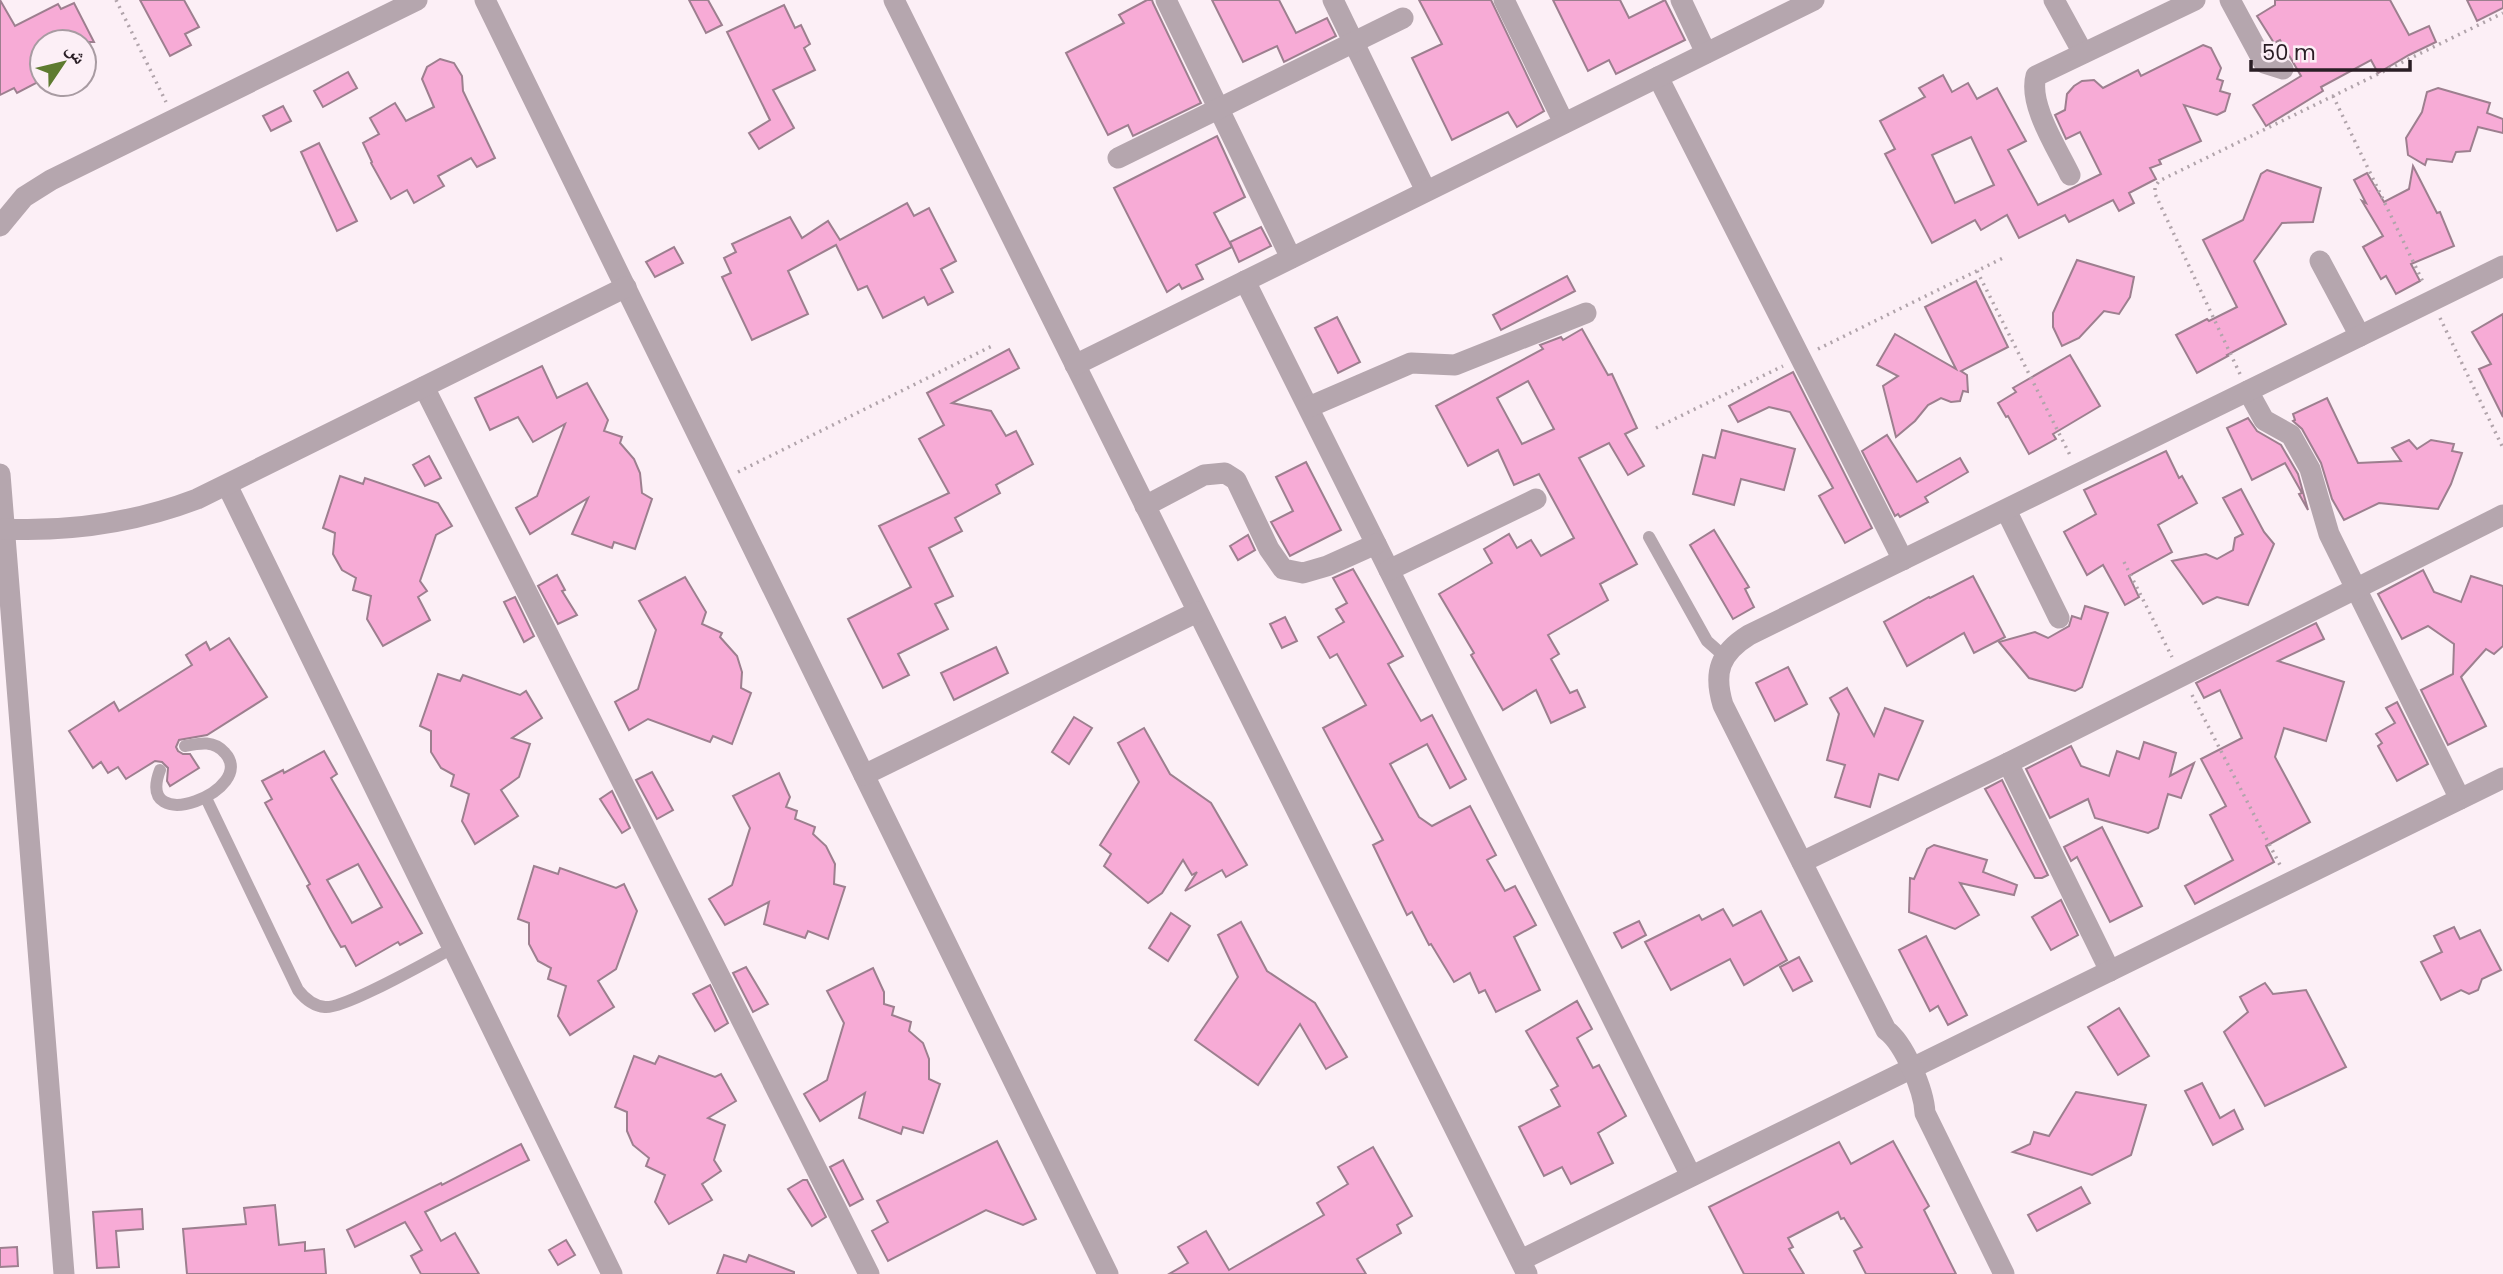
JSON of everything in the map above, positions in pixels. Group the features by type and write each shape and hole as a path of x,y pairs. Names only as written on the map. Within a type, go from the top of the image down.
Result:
{"street":[{"path":"0,226 24,197 42,185 417,0"},
{"path":"485,0 1108,1274"},
{"path":"894,0 1524,1267 1691,1176 2503,778"},
{"path":"1166,0 1291,258"},
{"path":"1333,0 1426,191"},
{"path":"1504,0 1564,123"},
{"path":"1681,0 1706,53"},
{"path":"1075,365 1814,0"},
{"path":"2053,0 2083,53"},
{"path":"2070,175 2036,103 2033,88 2036,76 2195,0"},
{"path":"2230,0 2264,64 2283,69"},
{"path":"1118,158 1403,18"},
{"path":"1658,77 1903,560"},
{"path":"2320,261 2360,336"},
{"path":"2004,1274 1925,1113 1911,1101 1904,1071 1886,1046 1886,1030 1723,705 1718,680 1724,656 1735,644 1749,635 2503,266"},
{"path":"1245,281 1691,1176"},
{"path":"4,529 70,529 114,524 167,510 227,485 626,287"},
{"path":"1308,407 1411,363 1455,365 1586,313"},
{"path":"424,387 869,1274"},
{"path":"2248,391 2264,421 2291,435 2310,469 2329,534 2460,799"},
{"path":"1145,506 1204,475 1225,473 1236,480 1269,549 1283,569 1303,573 1327,566 1376,544"},
{"path":"0,474 64,1274"},
{"path":"227,485 612,1274"},
{"path":"1390,570 1536,499"},
{"path":"2006,510 2059,618"},
{"path":"1802,862 2008,763 2503,515"},
{"path":"864,775 1197,612"},
{"path":"2008,763 2110,971"}],"lane":[{"path":"1649,537 1707,641 1724,656"},
{"path":"160,770 156,787 160,798 169,804 194,803 206,798 225,781 230,769 228,757 219,747 208,743 185,746"},
{"path":"206,798 298,990 305,999 315,1004 337,1006 453,948"}],"path":[{"path":"116,0 174,119"},
{"path":"2248,391 2155,194 2155,187 2164,178 2503,13"},
{"path":"2333,96 2503,448"},
{"path":"1656,428 2003,258"},
{"path":"1977,271 2079,474"},
{"path":"720,481 994,345"},
{"path":"2124,562 2289,883"}],"building":[{"path":"0,0 15,26 58,4 61,9 74,3 87,28 28,28 28,87 17,93 14,88 0,95"},
{"path":"140,0 184,0 199,27 185,34 191,45 170,56"},
{"path":"689,0 708,0 722,25 706,33"},
{"path":"1152,0 1201,103 1133,136 1128,125 1108,135 1066,53 1124,23 1119,15"},
{"path":"1212,0 1279,0 1296,33 1327,18 1336,36 1284,62 1277,46 1243,62"},
{"path":"1419,0 1491,0 1544,111 1517,127 1508,112 1452,140 1412,58 1442,44"},
{"path":"1553,0 1620,0 1629,18 1665,0 1685,40 1616,74 1609,60 1588,71"},
{"path":"2275,0 2390,0 2409,35 2429,26 2436,42 2378,73 2371,60 2321,87 2323,91 2266,126 2253,105 2301,76 2280,40 2274,43 2257,16 2275,5"},
{"path":"2467,0 2503,0 2503,8 2477,21"},
{"path":"784,5 795,28 801,25 810,44 804,48 815,70 773,90 794,128 759,149 749,133 770,120 727,32"},
{"path":"2203,45 2211,48 2221,68 2217,79 2223,81 2220,91 2230,94 2225,111 2217,115 2184,105 2201,141 2159,160 2161,164 2150,168 2156,179 2129,193 2134,203 2119,211 2113,200 2069,222 2065,215 2019,238 2007,215 1981,230 1975,220 1932,243 1885,154 1895,149 1880,121 1925,97 1919,88 1943,75 1952,92 1968,83 1977,99 1997,88 2026,141 2008,150 2038,205 2101,174 2080,132 2066,139 2055,115 2065,110 2067,94 2082,81 2094,80 2103,88 2138,70 2141,76","holes":["1971,137 1994,185 1955,203 1932,155"]},
{"path":"440,59 454,63 462,76 463,91 495,158 477,167 471,158 438,176 444,186 414,203 407,190 391,199 363,143 379,134 370,118 395,103 406,121 434,107 422,79 427,67"},
{"path":"348,72 357,88 323,107 314,91"},
{"path":"2438,88 2490,103 2487,113 2503,119 2503,133 2478,127 2470,151 2456,152 2452,162 2427,159 2425,165 2408,155 2406,138 2422,112 2427,92"},
{"path":"283,106 291,121 271,131 263,116"},
{"path":"1217,136 1245,197 1214,213 1232,247 1196,265 1203,279 1182,289 1179,284 1167,292 1114,188"},
{"path":"319,143 357,221 337,231 301,152"},
{"path":"2413,166 2437,213 2440,212 2454,246 2411,264 2420,281 2396,294 2386,276 2381,279 2363,247 2383,236 2362,201 2366,203 2354,180 2367,173 2384,202 2409,189"},
{"path":"2267,170 2321,188 2313,222 2282,223 2254,261 2286,324 2197,373 2176,335 2237,307 2203,240 2243,220 2261,174"},
{"path":"907,203 914,216 929,208 956,261 941,269 953,292 928,305 924,297 883,318 867,286 858,290 836,245 788,271 808,314 752,340 722,277 731,273 724,258 736,252 732,244 790,217 802,238 828,221 840,240"},
{"path":"1261,227 1271,246 1239,262 1230,242"},
{"path":"674,247 683,263 655,277 646,262"},
{"path":"2077,260 2134,277 2130,297 2119,314 2104,311 2079,338 2062,346 2053,327 2053,313"},
{"path":"1567,276 1575,291 1501,330 1493,315"},
{"path":"1976,281 2008,347 1961,371 1967,375 1968,392 1963,391 1960,401 1951,402 1941,398 1928,405 1915,421 1896,437 1883,386 1898,376 1877,365 1895,334 1956,369 1925,307"},
{"path":"2503,314 2503,417 2479,369 2491,364 2472,332"},
{"path":"1337,317 1360,362 1338,373 1315,328"},
{"path":"1582,329 1608,375 1612,374 1637,428 1625,434 1644,466 1628,475 1609,443 1579,458 1637,564 1600,584 1608,600 1548,635 1559,654 1551,659 1570,693 1577,690 1585,707 1551,723 1536,690 1503,710 1471,655 1474,653 1439,594 1492,563 1484,549 1509,534 1517,548 1531,540 1541,556 1574,538 1539,474 1514,485 1498,450 1468,466 1436,406 1543,349 1540,345 1561,337 1563,340","holes":["1528,381 1554,429 1522,444 1497,398"]},
{"path":"1009,349 1019,368 952,403 991,411 1006,436 1016,431 1033,464 996,485 1000,493 955,518 962,531 929,548 953,596 935,604 948,629 898,654 909,675 883,688 848,619 911,587 879,526 949,493 919,439 944,425 927,393"},
{"path":"2070,355 2100,406 2053,434 2056,439 2029,454 1998,403 2016,392 2013,388"},
{"path":"542,366 557,398 587,383 608,420 604,431 622,437 620,443 634,459 640,473 642,493 652,499 635,549 614,542 612,548 572,534 588,498 530,534 516,508 537,496 565,424 533,442 518,417 490,430 475,398"},
{"path":"1793,372 1872,528 1845,543 1819,496 1833,488 1790,412 1769,407 1738,422 1729,406"},
{"path":"2327,398 2358,463 2401,461 2392,448 2409,440 2417,449 2431,440 2454,444 2452,451 2462,453 2451,484 2438,509 2379,503 2344,520 2332,499 2321,463 2302,429 2293,421 2293,414"},
{"path":"2248,418 2257,431 2281,445 2298,474 2308,510 2285,463 2252,480 2227,428"},
{"path":"1722,430 1795,449 1784,490 1741,479 1734,505 1693,494 1703,455 1715,458"},
{"path":"1887,435 1917,482 1960,458 1968,472 1925,497 1928,502 1900,517 1898,514 1895,516 1862,451"},
{"path":"2166,451 2179,478 2182,476 2197,503 2158,525 2172,552 2129,576 2139,597 2125,605 2103,565 2087,575 2064,532 2096,514 2084,490"},
{"path":"429,456 441,478 425,486 413,465"},
{"path":"1306,462 1341,530 1290,556 1271,522 1293,511 1276,477"},
{"path":"340,476 363,484 365,478 438,503 452,526 436,535 420,581 427,591 418,597 430,620 383,646 367,619 371,596 353,590 356,578 342,570 333,554 335,533 323,528"},
{"path":"2241,489 2264,532 2274,544 2248,605 2217,597 2203,604 2172,561 2206,554 2217,559 2233,550 2235,538 2243,534 2223,498"},
{"path":"1714,530 1749,587 1745,589 1754,607 1733,619 1690,545"},
{"path":"1248,535 1255,550 1238,560 1230,546"},
{"path":"1353,569 1403,656 1388,664 1421,721 1432,715 1466,779 1450,788 1427,744 1390,764 1419,817 1432,826 1470,806 1496,855 1487,860 1505,891 1515,886 1536,925 1514,937 1540,990 1496,1012 1485,990 1479,993 1470,973 1454,982 1431,944 1429,945 1412,912 1407,915 1373,845 1383,840 1323,728 1366,705 1337,654 1330,658 1318,637 1344,622 1336,609 1347,603 1333,578"},
{"path":"2423,570 2434,592 2461,602 2471,576 2503,586 2503,646 2494,654 2486,649 2461,677 2486,726 2448,745 2421,690 2453,674 2454,644 2428,626 2402,639 2378,594"},
{"path":"557,575 565,590 562,591 577,615 558,624 538,586"},
{"path":"1973,576 2005,637 1974,653 1964,633 1907,666 1884,622"},
{"path":"685,577 706,612 702,624 722,633 720,637 737,656 742,672 741,688 751,693 732,744 713,736 710,742 648,719 629,730 615,702 638,689 656,630 639,601"},
{"path":"515,597 534,636 524,642 504,602"},
{"path":"2085,606 2108,613 2082,687 2075,691 2029,678 1999,642 2035,632 2048,638 2069,626 2072,616 2081,619"},
{"path":"1285,617 1297,641 1282,648 1270,624"},
{"path":"2316,623 2324,639 2278,661 2344,682 2326,741 2284,728 2275,757 2310,822 2266,846 2274,862 2195,904 2185,886 2233,860 2210,815 2226,806 2201,759 2242,738 2220,690 2204,698 2196,683"},
{"path":"229,638 267,697 207,735 179,740 176,747 178,751 190,754 199,768 170,786 167,781 168,768 162,762 155,761 126,779 118,767 108,773 101,762 93,768 69,731 114,702 119,711 192,665 186,655 206,642 210,650"},
{"path":"996,647 1008,673 954,700 941,673"},
{"path":"1788,667 1807,704 1775,721 1756,683"},
{"path":"438,674 460,681 463,675 520,695 526,691 542,718 512,738 530,744 519,777 501,790 518,816 475,844 462,821 469,794 451,786 454,775 441,768 431,752 431,731 420,726"},
{"path":"1847,688 1874,736 1885,708 1923,721 1898,780 1879,774 1870,807 1835,797 1845,765 1827,760 1839,714 1830,698"},
{"path":"2397,702 2428,764 2397,781 2378,746 2382,743 2376,734 2395,723 2386,708"},
{"path":"1074,717 1092,728 1069,764 1052,752"},
{"path":"1144,728 1170,774 1211,803 1247,865 1226,877 1222,870 1185,891 1197,872 1192,875 1183,860 1162,893 1148,903 1104,866 1111,854 1100,845 1139,782 1118,743"},
{"path":"2144,742 2176,753 2170,776 2194,763 2181,798 2168,794 2158,828 2148,833 2095,818 2088,799 2050,818 2026,769 2071,746 2081,766 2109,776 2117,751 2139,759"},
{"path":"324,751 337,774 331,778 422,933 400,945 398,942 356,966 345,946 341,947 331,930 307,886 310,884 265,803 272,799 262,781 283,770 284,773","holes":["358,864 382,907 352,923 327,880"]},
{"path":"652,772 673,810 657,819 636,780"},
{"path":"779,773 790,797 786,807 797,811 795,819 815,827 813,834 826,846 835,864 834,884 845,887 828,939 808,931 805,938 764,924 769,902 725,925 709,899 732,885 750,828 733,796"},
{"path":"2002,780 2048,875 2042,878 2035,878 1985,789"},
{"path":"612,791 630,828 622,833 600,799"},
{"path":"2102,827 2142,906 2110,922 2077,857 2071,861 2064,847"},
{"path":"1934,845 1987,860 1983,872 2017,885 2014,895 1960,883 1979,915 1955,929 1909,912 1910,878 1914,879 1927,849"},
{"path":"534,866 558,874 560,868 616,888 624,884 637,911 616,969 598,981 614,1007 570,1035 558,1016 566,986 548,979 551,968 538,961 529,944 529,923 518,919"},
{"path":"2061,900 2078,935 2051,950 2032,917"},
{"path":"1723,909 1733,926 1761,911 1787,960 1744,985 1730,959 1671,990 1645,942 1699,915 1702,920"},
{"path":"1171,913 1190,926 1168,961 1149,948"},
{"path":"1639,921 1646,935 1622,948 1614,933"},
{"path":"1241,922 1267,971 1315,1003 1347,1057 1326,1069 1300,1024 1258,1085 1195,1040 1238,977 1218,935"},
{"path":"2454,927 2460,939 2480,930 2501,970 2482,979 2478,990 2469,994 2461,990 2441,1000 2421,962 2442,952 2434,936"},
{"path":"1926,936 1967,1015 1948,1025 1938,1006 1930,1011 1899,950"},
{"path":"1799,957 1812,981 1793,991 1780,967"},
{"path":"746,967 768,1004 753,1012 733,973"},
{"path":"873,968 884,992 884,1004 894,1007 892,1015 911,1022 909,1031 923,1043 929,1059 929,1079 940,1084 923,1133 903,1127 901,1134 859,1118 865,1093 820,1121 804,1094 827,1080 844,1023 827,991"},
{"path":"2265,983 2273,994 2306,990 2346,1067 2265,1106 2224,1032 2248,1012 2240,997"},
{"path":"710,985 728,1023 715,1031 693,994"},
{"path":"1577,1001 1592,1029 1577,1038 1593,1068 1599,1065 1626,1116 1598,1133 1613,1163 1571,1184 1562,1167 1544,1176 1519,1127 1560,1106 1551,1090 1558,1086 1526,1031"},
{"path":"2119,1008 2149,1056 2118,1075 2088,1027"},
{"path":"634,1056 655,1064 659,1056 715,1077 721,1074 736,1101 708,1118 725,1125 714,1160 721,1171 702,1184 712,1200 669,1224 655,1202 665,1175 646,1166 649,1158 633,1145 627,1131 627,1112 615,1107"},
{"path":"2202,1083 2220,1118 2234,1110 2243,1129 2213,1145 2185,1091"},
{"path":"2076,1092 2146,1105 2131,1155 2092,1175 2013,1152 2030,1144 2034,1132 2049,1136"},
{"path":"997,1141 1036,1219 1023,1225 986,1210 888,1261 872,1231 888,1222 877,1201"},
{"path":"1893,1141 1929,1206 1924,1210 1956,1274 1866,1274 1854,1251 1862,1247 1838,1212 1788,1238 1793,1247 1789,1249 1804,1274 1744,1274 1709,1207 1839,1142 1851,1164"},
{"path":"521,1144 529,1160 425,1212 441,1241 455,1233 479,1274 421,1274 411,1256 422,1250 405,1222 355,1247 347,1230"},
{"path":"1373,1147 1412,1216 1397,1225 1401,1233 1357,1259 1366,1274 1169,1274 1188,1263 1178,1247 1206,1231 1229,1270 1324,1215 1317,1203 1348,1184 1338,1167"},
{"path":"843,1160 863,1199 850,1206 830,1167"},
{"path":"807,1180 826,1217 812,1226 788,1189"},
{"path":"2081,1187 2090,1203 2037,1231 2028,1215"},
{"path":"275,1205 279,1245 305,1242 305,1251 324,1249 326,1274 187,1274 183,1229 246,1224 244,1208"},
{"path":"142,1209 143,1229 116,1231 119,1267 97,1268 93,1212"},
{"path":"566,1240 575,1255 558,1265 549,1250"},
{"path":"17,1247 18,1266 0,1267 0,1248"},
{"path":"724,1255 746,1262 749,1255 794,1274 717,1274"}]}
